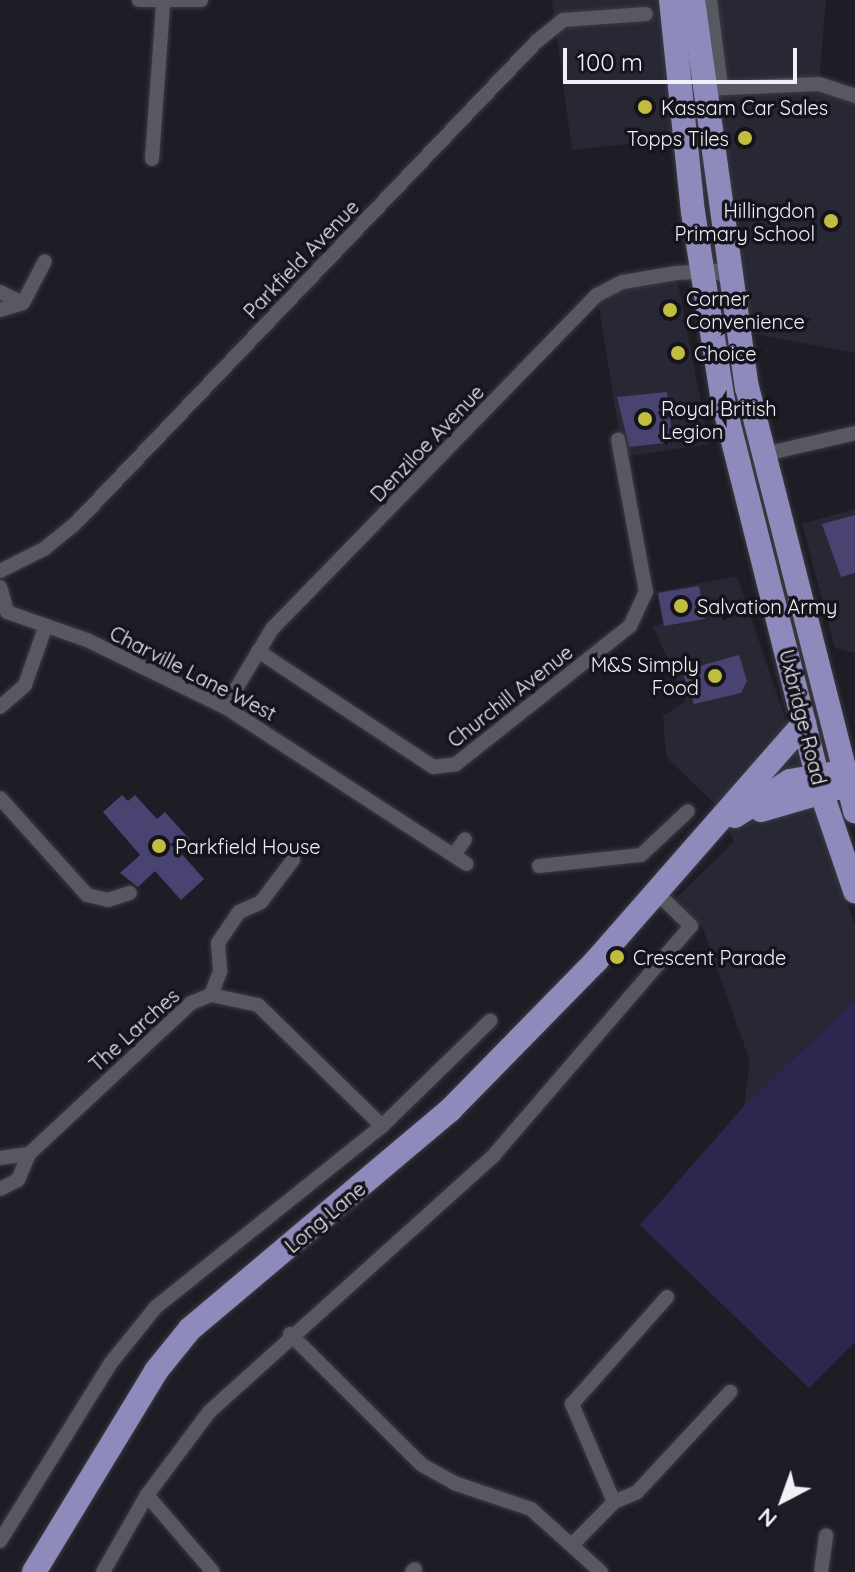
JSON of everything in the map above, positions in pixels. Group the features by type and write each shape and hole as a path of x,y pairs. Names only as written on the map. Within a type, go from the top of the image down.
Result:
{"main road":[{"name":"Uxbridge Road","path":"671,0 701,271 723,401 819,782 855,891"},
{"name":"Uxbridge Road","path":"693,0 713,88 729,278 747,387 855,811"},
{"name":"Long Lane","path":"34,1572 124,1421 190,1329 436,1123 702,845 804,723"},
{"name":"Long Lane","path":"702,845 819,782 846,780"}],"street":[{"path":"139,0 163,4 201,0"},
{"path":"710,0 713,88 819,84 855,96"},
{"path":"152,159 163,4"},
{"name":"Parkfield Avenue","path":"0,571 44,549 76,523 536,42 563,20 646,14"},
{"path":"0,310 23,303 45,261"},
{"path":"701,271 729,278"},
{"name":"Denziloe Avenue","path":"225,707 272,629 597,295 623,282 701,271"},
{"path":"0,292 23,303"},
{"path":"723,401 747,387"},
{"path":"765,454 855,433"},
{"name":"Churchill Avenue","path":"258,651 443,771 630,626 646,592 618,440"},
{"name":"Charville Lane West","path":"0,587 4,611 45,628 87,640 225,707 467,864"},
{"path":"0,707 25,685 45,628"},
{"path":"0,798 87,895 108,900 130,893"},
{"path":"539,866 627,860 667,836 688,811"},
{"path":"667,836 702,845"},
{"path":"454,855 465,839"},
{"path":"211,995 220,971 218,943 239,912 261,902 293,860"},
{"path":"103,1572 147,1495 209,1412 290,1334 494,1155 691,926 656,892"},
{"name":"The Larches","path":"0,1189 18,1180 29,1154 191,1003 211,995 258,1005 382,1126"},
{"name":"Long Lane","path":"0,1541 110,1364 156,1307 382,1126 490,1021"},
{"path":"0,1158 29,1154"},
{"path":"614,1502 572,1404 667,1297"},
{"path":"290,1334 422,1465 454,1483 531,1509 601,1572"},
{"path":"572,1545 614,1502 637,1492 730,1392"},
{"path":"147,1495 213,1572"},
{"path":"821,1572 826,1535"},
{"path":"575,1572 587,1559"}],"shaded area":[{"path":"552,0 826,0 819,83 855,96 855,353 745,332 720,134 572,150"},
{"path":"676,273 709,444 623,457 597,295"},
{"path":"855,509 855,653 835,648 802,524"},
{"path":"737,576 855,926 855,1000 744,1106 750,1061 702,926 665,909 734,842 718,807 666,757 663,716 686,701 653,626 663,624 656,592"},
{"path":"855,1000 855,1342 809,1388 640,1225 744,1106"}],"building":[{"name":"Royal British Legion","path":"667,392 673,442 629,447 617,397"},
{"path":"855,515 855,573 841,577 822,524"},
{"name":"Salvation Army","path":"699,586 705,619 664,626 658,593"},
{"name":"M&S Simply Food","path":"739,655 747,681 741,693 694,704 682,671"},
{"name":"Parkfield House","path":"122,795 128,801 135,795 157,819 165,812 191,841 179,851 204,879 181,900 155,871 138,887 120,873 140,855 103,812"}],"place":[{"name":"Kassam Car Sales","path":"645,107"},
{"name":"Topps Tiles","path":"745,138"},
{"name":"Hillingdon Primary School","path":"831,221"},
{"name":"Corner Convenience","path":"670,310"},
{"name":"Choice","path":"678,353"},
{"name":"Royal British Legion","path":"645,419"},
{"name":"Salvation Army","path":"681,606"},
{"name":"M&S Simply Food","path":"715,676"},
{"name":"Parkfield House","path":"159,846"},
{"name":"Crescent Parade","path":"617,957"}]}
